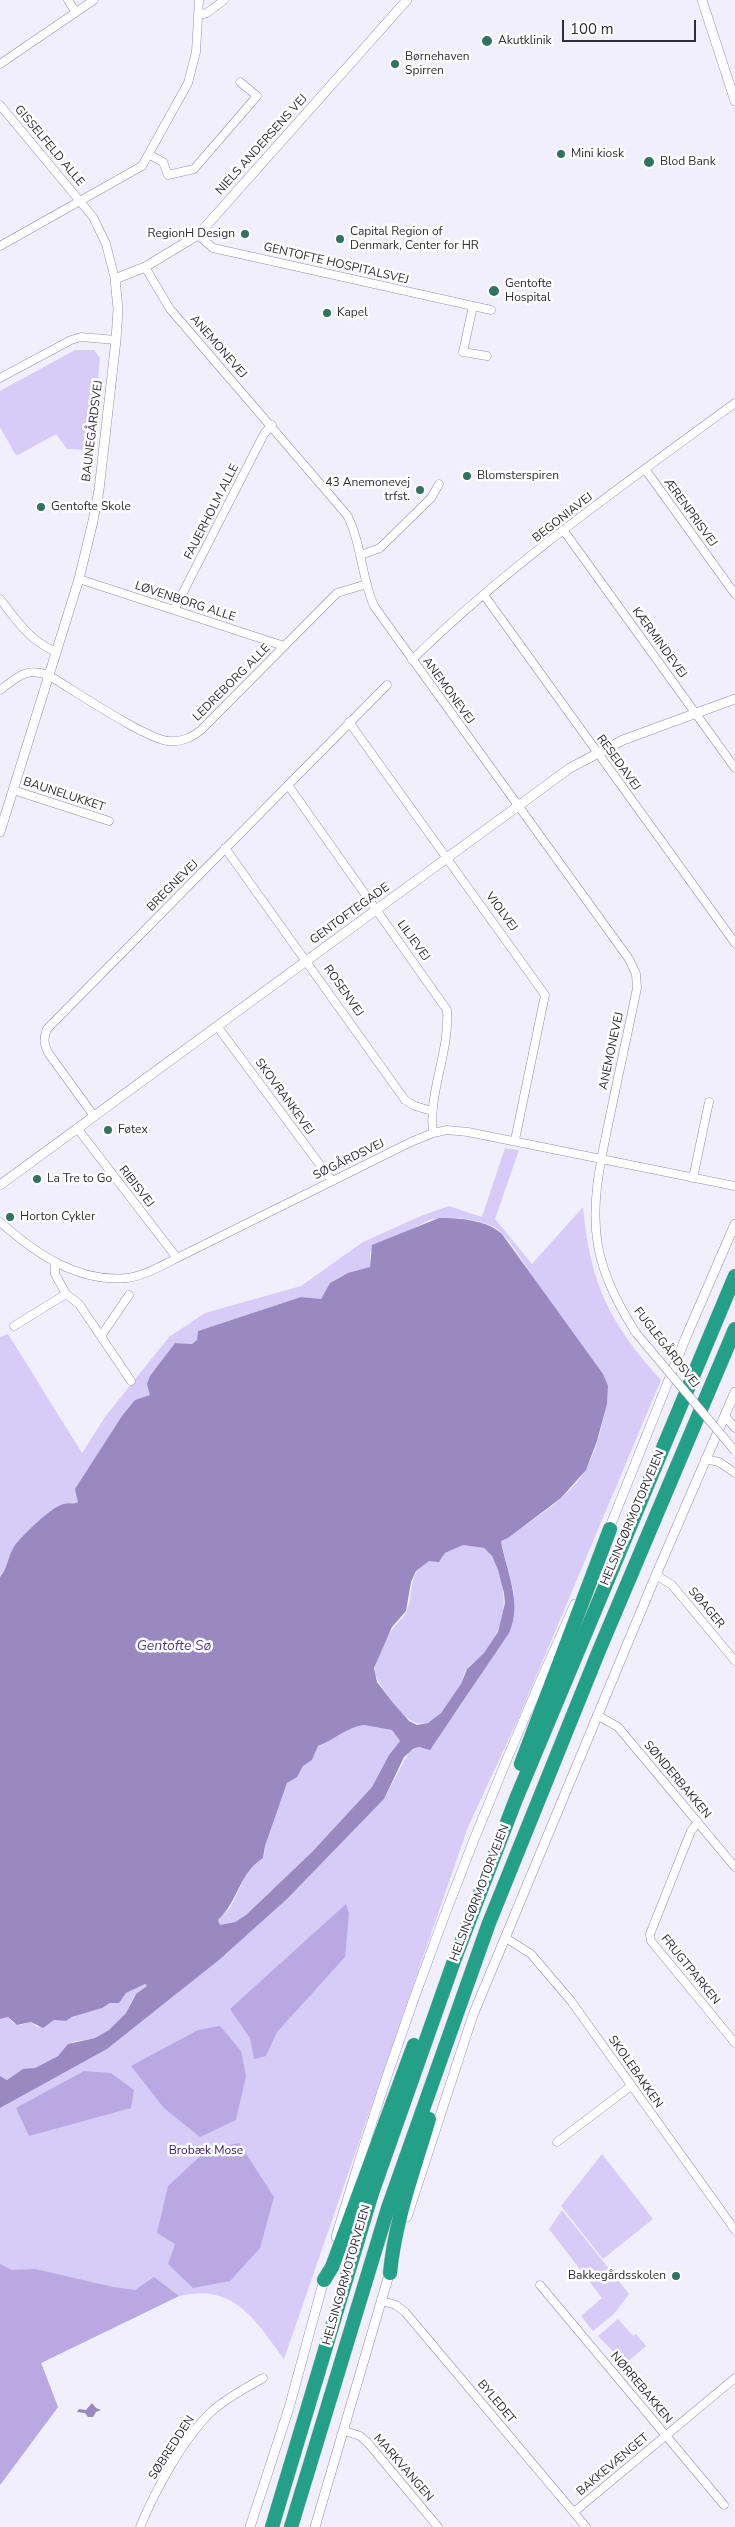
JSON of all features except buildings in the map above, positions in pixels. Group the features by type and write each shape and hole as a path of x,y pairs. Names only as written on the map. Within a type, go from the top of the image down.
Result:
{"highway":[{"name":"HELSINGØRMOTORVEJEN","path":"272,2527 372,2192 455,1958 516,1799 735,1276"},
{"name":"HELSINGØRMOTORVEJEN","path":"291,2527 388,2208 489,1923 598,1653 731,1346 735,1329"},
{"path":"516,1799 514,1783 610,1529"},
{"path":"324,2280 332,2267 446,1960 455,1958"},
{"path":"390,2273 392,2248 405,2197 444,2072 443,2055"}],"street":[{"path":"68,0 75,11"},
{"path":"0,64 75,11 94,0"},
{"path":"0,246 135,173 150,155 188,83 196,52 198,0"},
{"path":"198,15 207,13 224,0"},
{"name":"NIELS ANDERSENS VEJ","path":"115,279 145,267 198,235 407,0"},
{"path":"702,0 735,101"},
{"path":"150,155 163,162 168,175 194,169 257,96 240,82"},
{"name":"GISSELFELD ALLE","path":"0,106 82,202"},
{"name":"BAUNEGÅRDSVEJ","path":"0,832 79,579 98,490 118,309 115,279 106,244 93,217 82,202"},
{"name":"GENTOFTE HOSPITALSVEJ","path":"198,235 214,248 491,310"},
{"name":"ANEMONEVEJ","path":"145,267 170,309 272,425 347,515 355,530 366,584 374,606 518,808 629,958 636,974 636,988 601,1159"},
{"path":"473,306 463,352 487,356"},
{"path":"0,378 81,337 116,340"},
{"name":"BEGONIAVEJ","path":"412,660 449,624 564,531 735,403"},
{"name":"FAUERHOLM ALLE","path":"174,610 264,434 272,425"},
{"name":"ÆRENPRISVEJ","path":"645,469 735,594"},
{"path":"361,555 380,548 431,498 439,484"},
{"name":"KÆRMINDEVEJ","path":"564,531 735,768"},
{"name":"LØVENBORG ALLE","path":"79,579 284,646"},
{"name":"LEDREBORG ALLE","path":"48,675 154,738 168,742 191,738 337,593 366,584"},
{"name":"RESEDAVEJ","path":"484,595 735,943"},
{"path":"0,599 30,637 39,644 56,652"},
{"path":"0,690 30,671 48,675"},
{"name":"BREGNEVEJ","path":"94,1116 45,1046 44,1037 47,1029 387,685"},
{"name":"GENTOFTEGADE","path":"0,1185 518,808 570,768 623,740 735,699"},
{"name":"VIOLVEJ","path":"349,722 545,994 515,1140"},
{"name":"LILJEVEJ","path":"288,785 447,1010 448,1032 432,1111 433,1133"},
{"name":"BAUNELUKKET","path":"13,790 109,821"},
{"name":"ROSENVEJ","path":"226,848 308,960 405,1100 415,1106 432,1111"},
{"name":"SKOVRANKEVEJ","path":"217,1026 332,1181"},
{"path":"694,1178 709,1102"},
{"name":"RIBISVEJ","path":"77,1128 177,1258"},
{"name":"SØGÅRDSVEJ","path":"0,1222 55,1262 75,1272 96,1277 128,1278 177,1258 433,1133 447,1130 515,1140 735,1186"},
{"name":"FUGLEGÅRDSVEJ","path":"601,1159 596,1191 595,1221 598,1247 605,1273 620,1307 636,1333 735,1450"},
{"path":"250,2527 289,2408 353,2182 404,2027 473,1840 546,1666 610,1529 693,1320 735,1224"},
{"path":"55,1262 55,1274 66,1294 79,1304 132,1381"},
{"path":"14,1326 66,1294"},
{"path":"101,1336 129,1296"},
{"path":"315,2527 345,2431 390,2273 473,2015 705,1458 735,1392"},
{"path":"725,1416 735,1428"},
{"path":"705,1458 719,1462 735,1472"},
{"name":"SØAGER","path":"656,1575 672,1585 735,1661"},
{"name":"SØNDERBAKKEN","path":"597,1715 618,1727 735,1867"},
{"name":"FRUGTPARKEN","path":"698,1822 691,1831 650,1934 651,1941 735,2043"},
{"name":"SKOLEBAKKEN","path":"506,1938 530,1954 571,2001 735,2230"},
{"path":"557,2142 631,2086"},
{"name":"NØRREBAKKEN","path":"540,2285 724,2505"},
{"name":"BYLEDET","path":"382,2301 396,2305 405,2312 586,2527"},
{"name":"SØBREDDEN","path":"140,2527 171,2466 212,2410 263,2378"},
{"name":"BAKKEVÆNGET","path":"574,2512 735,2378"},
{"name":"MARKVANGEN","path":"345,2431 360,2436 368,2443 438,2527"}],"green space":[{"path":"75,350 94,350 100,358 91,450 67,449 56,434 18,455 15,454 0,427 0,391"},
{"name":"Brobæk Mose","path":"505,1148 519,1150 495,1219 532,1264 583,1207 591,1259 597,1281 606,1301 628,1340 661,1380 519,1717 468,1827 284,2359 253,2318 229,2300 215,2295 198,2293 179,2296 41,2363 58,2407 0,2485 0,2108 107,2049 219,1960 287,1899 384,1799 409,1752 419,1747 424,1748 457,1711 511,1628 514,1593 501,1541 551,1507 579,1479 591,1460 598,1440 608,1390 510,1242 495,1227 461,1218 429,1220 370,1252 370,1267 342,1276 330,1283 321,1299 301,1297 198,1331 197,1340 192,1344 175,1343 151,1376 150,1395 132,1404 77,1495 78,1502 65,1503 58,1506 33,1526 18,1542 0,1577 0,1337 8,1334 82,1453 105,1417 169,1337 205,1313 301,1286 363,1242 423,1215 449,1206 482,1217"},
{"path":"463,1545 484,1548 492,1557 498,1569 504,1597 500,1626 491,1644 466,1670 458,1689 440,1713 432,1720 418,1723 404,1715 396,1707 378,1680 375,1670 376,1664 388,1636 408,1609 413,1580 420,1567 429,1561 441,1560 445,1553"},
{"path":"364,1725 392,1730 400,1741 389,1755 372,1787 312,1852 246,1915 235,1922 220,1925 218,1920 230,1908 250,1867 264,1857 265,1846 287,1783 303,1766 312,1760 318,1746 352,1728"},
{"path":"346,1904 349,1913 345,1957 277,2032 266,2056 254,2059 250,2038 230,2009"},
{"path":"145,1984 147,1986 134,1996 126,2013 109,2030 95,2038 72,2042 61,2054 35,2068 20,2071 7,2080 0,2076 0,2019 8,2017 13,2023 20,2025 31,2022 37,2027 47,2025 54,2020 66,2021 110,2003 118,2003 126,1993"},
{"path":"220,2026 241,2051 246,2076 236,2120 200,2137 164,2108 131,2066 198,2030"},
{"path":"84,2071 111,2073 134,2090 131,2108 29,2136 16,2108"},
{"path":"239,2143 274,2197 260,2248 230,2281 193,2288 168,2264 175,2244 157,2233 168,2186 207,2150"},
{"path":"602,2154 653,2219 603,2259 561,2206"},
{"path":"562,2210 629,2294 614,2314 593,2331 581,2316 602,2298 549,2229"},
{"path":"0,2264 12,2270 35,2269 113,2287 135,2290 154,2277 179,2296 41,2363 58,2407 0,2485"},
{"path":"618,2319 633,2336 636,2334 646,2346 625,2364 598,2336"}],"water":[{"name":"Gentofte Sø","path":"439,1218 464,1219 481,1223 496,1229 502,1234 603,1374 608,1386 607,1404 597,1441 586,1470 561,1498 508,1538 501,1541 514,1599 513,1622 509,1633 430,1750 419,1747 413,1749 404,1757 384,1799 287,1899 219,1960 107,2049 0,2108 0,2076 7,2080 23,2069 35,2068 58,2056 68,2044 95,2038 109,2030 126,2013 136,1994 147,1986 145,1984 126,1993 119,2003 110,2003 102,2008 72,2017 66,2021 54,2020 43,2028 31,2022 17,2025 8,2017 0,2019 0,1577 5,1570 15,1545 31,1528 58,1506 65,1503 78,1502 75,1489 122,1416 135,1400 150,1395 147,1384 150,1376 175,1343 192,1344 197,1340 198,1331 301,1297 321,1299 330,1283 348,1273 370,1267 372,1245","holes":["463,1545 484,1548 492,1556 498,1570 505,1603 498,1632 484,1653 467,1669 461,1684 441,1713 428,1723 417,1725 409,1721 377,1682 374,1668 392,1627 406,1611 411,1582 416,1571 429,1561 439,1562 445,1553","364,1725 392,1730 400,1741 389,1755 372,1787 312,1852 246,1915 235,1922 220,1925 218,1920 231,1904 249,1871 263,1858 265,1846 287,1783 297,1777 303,1766 312,1760 318,1746 352,1728"]},
{"path":"92,2403 101,2410 96,2412 93,2417 77,2412 79,2409 86,2410"}],"place":[{"name":"Akutklinik","path":"487,41"},
{"name":"Børnehaven Spirren","path":"395,64"},
{"name":"Mini kiosk","path":"561,154"},
{"name":"Blod Bank","path":"649,162"},
{"name":"RegionH Design","path":"245,234"},
{"name":"Capital Region of Denmark, Center for HR","path":"340,239"},
{"name":"Gentofte Hospital","path":"494,291"},
{"name":"Kapel","path":"327,313"},
{"name":"Blomsterspiren","path":"467,476"},
{"name":"43 Anemonevej trfst.","path":"420,490"},
{"name":"Gentofte Skole","path":"41,507"},
{"name":"Føtex","path":"108,1130"},
{"name":"La Tre to Go","path":"37,1179"},
{"name":"Horton Cykler","path":"10,1217"},
{"name":"Bakkegårdsskolen","path":"676,2276"}]}
